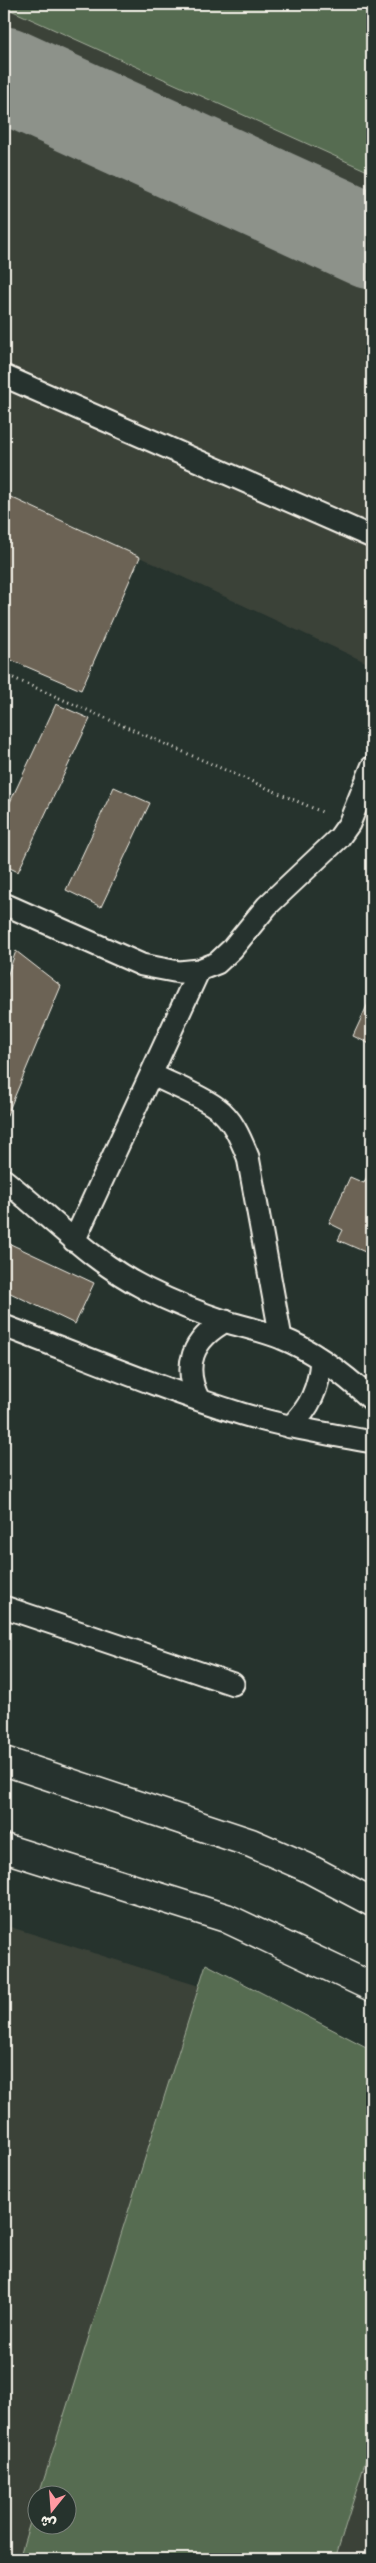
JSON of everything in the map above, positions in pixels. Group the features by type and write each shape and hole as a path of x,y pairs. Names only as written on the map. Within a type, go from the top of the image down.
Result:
{"main road":[{"path":"4,1761 251,1843 306,1867 372,1902"},
{"path":"4,1848 226,1918 372,1987"}],"lane":[{"path":"4,376 372,537"},
{"path":"4,904 142,965 179,972 199,970 217,963 232,949 267,906 324,854 349,824 372,767"},
{"path":"74,1240 199,970"},
{"path":"151,1074 218,1108 231,1122 241,1139 248,1157 281,1338"},
{"path":"4,1180 38,1207 74,1240 106,1264 144,1288 184,1307 281,1338 320,1360 353,1382 372,1400"},
{"path":"199,1400 193,1388 191,1361 203,1337 226,1321"},
{"path":"4,1326 199,1400 290,1427 372,1442"},
{"path":"290,1427 310,1404 318,1382 320,1360"},
{"path":"4,1608 233,1684"}],"path":[{"path":"4,674 349,824"}],"shaded area":[{"path":"4,7 372,173 372,665 4,494"},
{"path":"4,1925 199,1986 42,2486 28,2486 28,2530 19,2559 4,2559"},
{"path":"372,2440 372,2559 335,2559"}],"green space":[{"path":"4,4 372,4 372,173 4,7"},
{"path":"206,1964 372,2050 372,2440 335,2559 19,2559 28,2529 28,2536 78,2536 78,2486 42,2486"}],"building":[{"path":"4,494 140,557 81,690 4,657"},
{"path":"56,704 90,719 18,872 4,865 4,815"},
{"path":"114,787 150,803 101,907 66,890"},
{"path":"16,951 61,986 4,1122 4,985"},
{"path":"372,995 372,1045 353,1036"},
{"path":"372,1165 372,1255 338,1240 343,1230 329,1223 350,1177 364,1183"},
{"path":"4,1241 94,1283 75,1324 4,1290"}],"taxiway":[{"path":"4,74 372,242"}]}
